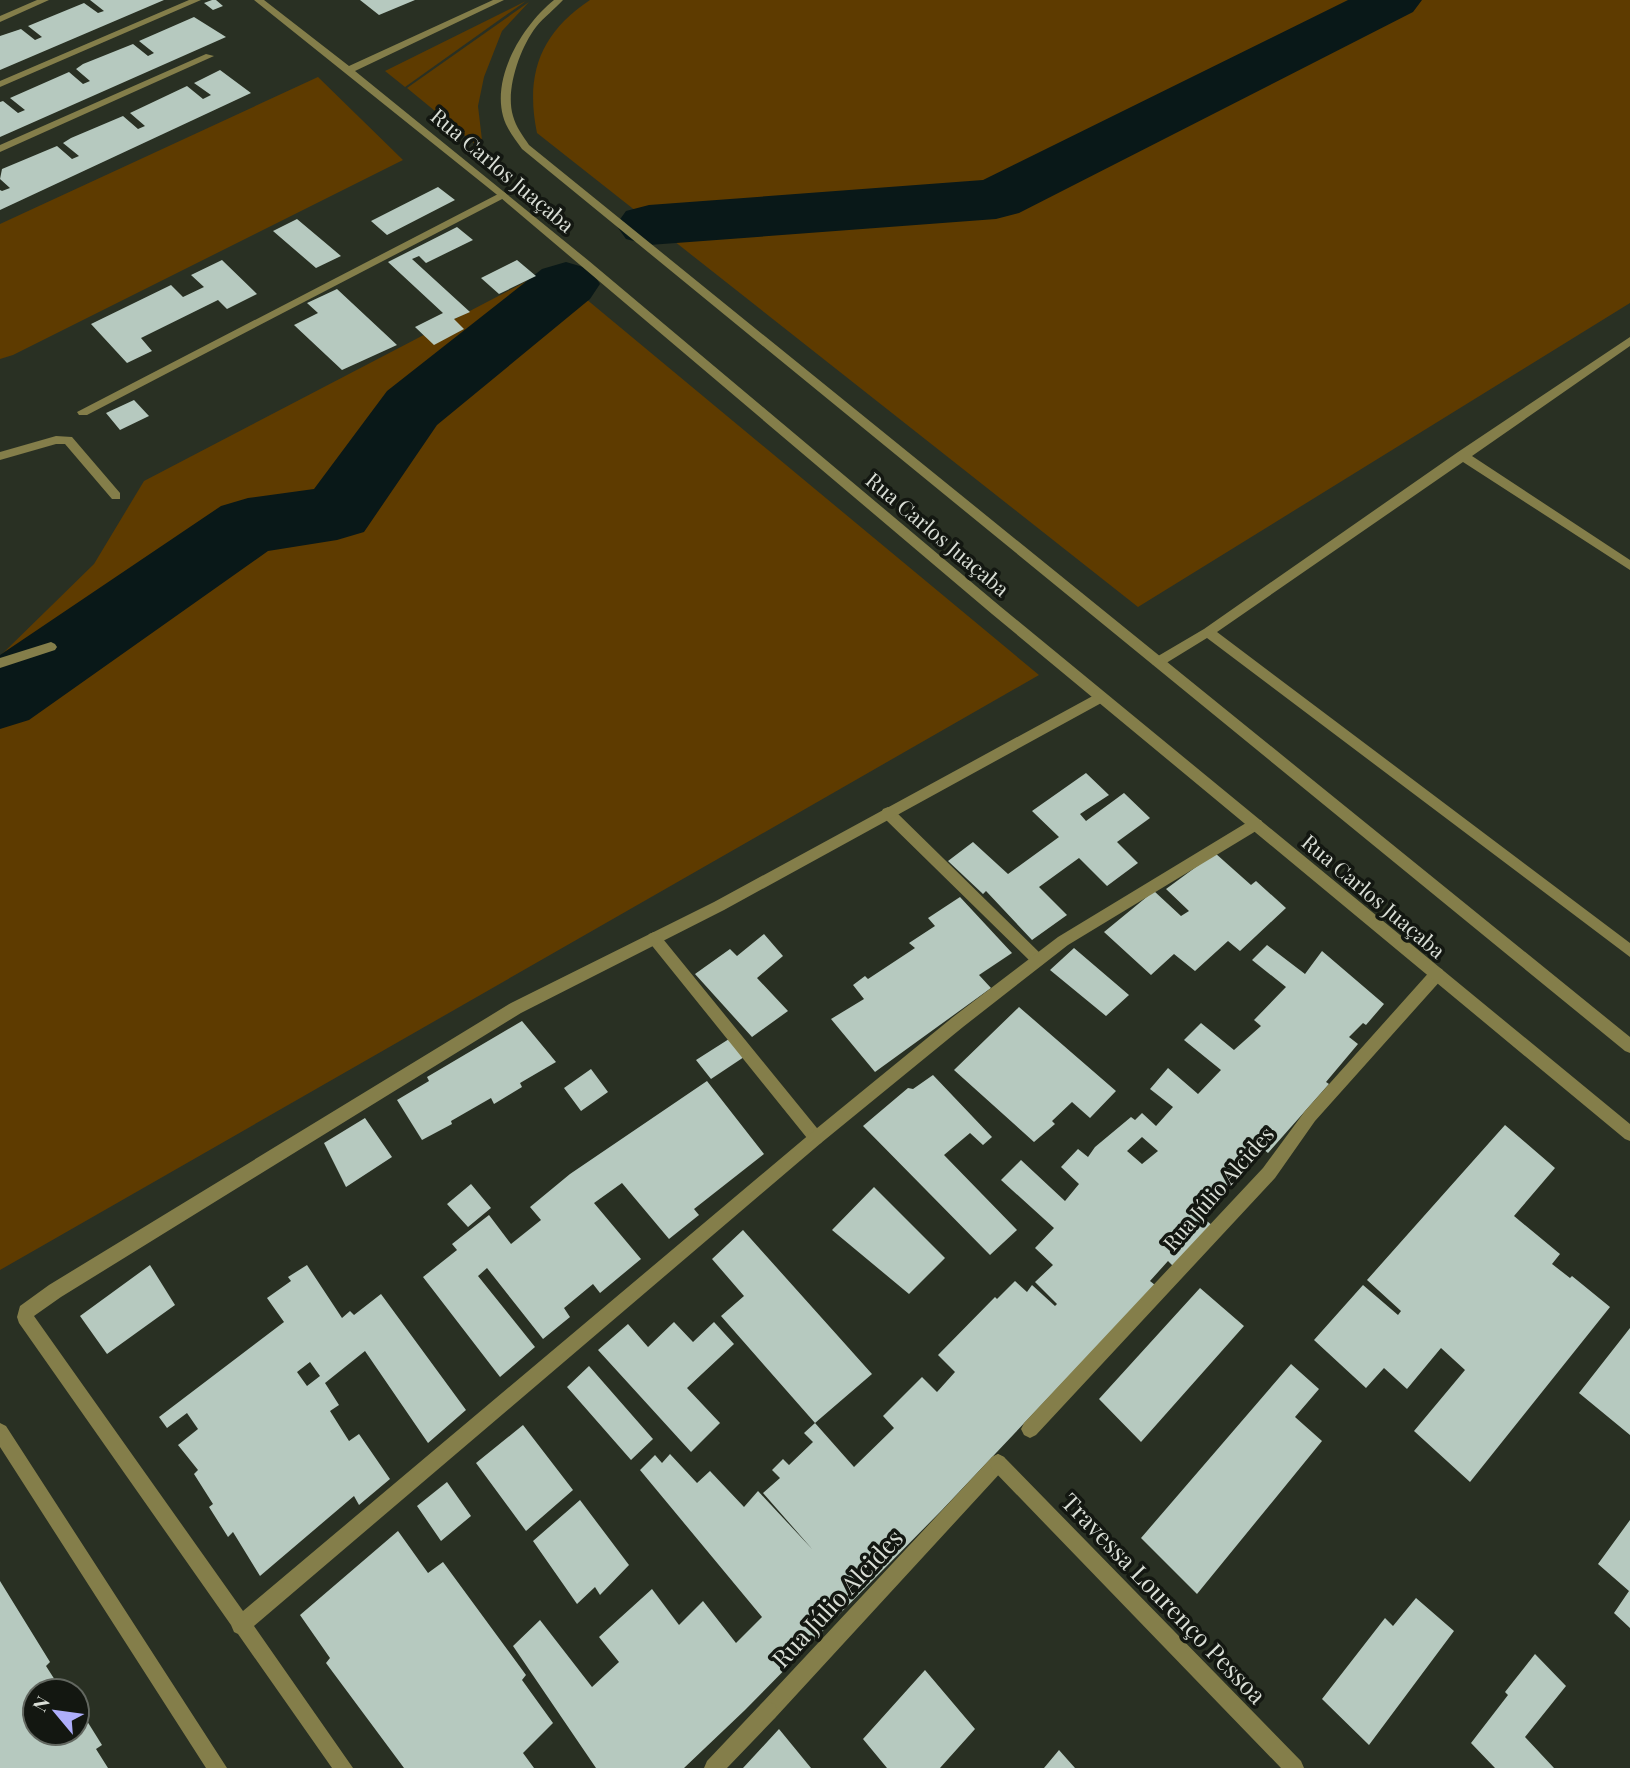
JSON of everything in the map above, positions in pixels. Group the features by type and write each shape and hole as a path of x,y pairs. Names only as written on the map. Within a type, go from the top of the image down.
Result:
{"street":[{"path":"0,19 45,0"},
{"path":"0,84 197,0"},
{"name":"Rua Carlos Juaçaba","path":"258,0 349,69 502,195 1100,697 1630,1134"},
{"path":"349,69 500,0"},
{"name":"Rua Carlos Juaçaba","path":"556,1 524,36 516,50 510,74 507,113 512,127 525,147 1630,1046"},
{"path":"0,149 209,56"},
{"path":"83,412 502,195"},
{"path":"1158,662 1208,632 1630,341"},
{"path":"0,456 56,440 68,440 116,496"},
{"path":"1462,455 1630,566"},
{"path":"1208,632 1630,951"},
{"path":"0,663 51,647"},
{"path":"343,1768 24,1317 26,1312 55,1291 516,1007 719,906 1100,697"},
{"path":"888,813 1038,960"},
{"path":"240,1626 816,1138 1038,960 1063,941 1256,824"},
{"path":"654,938 816,1138"},
{"name":"Rua Júlio Alcides","path":"1030,1429 1269,1173 1310,1116 1437,974"},
{"path":"0,1432 217,1768"},
{"name":"Rua Júlio Alcides","path":"714,1768 998,1463"},
{"name":"Travessa Lourenço Pessoa","path":"998,1463 1294,1768"}],"shaded area":[{"path":"590,0 1630,0 1630,303 1138,607 537,133 533,92 540,57 559,27"},
{"path":"526,1 405,87 385,71"},
{"path":"529,2 502,31 484,77 478,106 482,140 480,148 407,88"},
{"path":"318,77 403,160 13,355 0,359 0,224"},
{"path":"550,269 1039,675 0,1270 0,656 94,564 144,481"}],"building":[{"path":"90,0 164,0 0,70 0,36 21,29 35,40 42,37 28,26 84,3 98,13 104,11"},
{"path":"212,0 223,6 213,10 204,3"},
{"path":"360,0 415,0 379,15"},
{"path":"194,17 226,37 0,137 0,102 3,101 18,113 25,110 10,98 69,72 83,84 90,81 76,69 133,44 148,56 154,53 139,41"},
{"path":"220,70 251,93 0,210 0,190 10,188 0,179 2,169 57,146 72,159 79,156 63,143 123,116 138,129 145,126 130,113 187,86 203,99 211,95 194,83"},
{"path":"438,187 455,200 387,235 371,221"},
{"path":"297,219 341,256 316,268 273,231"},
{"path":"457,227 473,240 426,263 419,256 412,259 470,312 454,319 464,329 434,345 415,327 443,313 388,262"},
{"path":"222,260 257,294 227,309 218,300 141,338 152,351 127,363 91,324 171,285 183,297 204,287 191,275"},
{"path":"517,260 536,276 499,294 481,278"},
{"path":"337,289 397,345 342,370 294,325 318,313 307,303"},
{"path":"134,400 149,416 120,430 106,413"},
{"path":"1086,773 1109,795 1080,814 1086,821 1124,793 1150,818 1117,842 1138,863 1107,886 1079,858 1039,887 1067,915 1032,940 986,891 983,894 948,861 973,842 1008,874 1059,837 1032,811"},
{"path":"1215,853 1251,885 1256,881 1286,908 1240,951 1228,941 1195,971 1174,954 1151,975 1104,932 1154,891 1181,916 1189,911 1166,889"},
{"path":"960,897 1012,953 979,975 991,988 875,1072 831,1019 864,999 853,985 865,976 868,979 915,948 909,943 935,926 928,918"},
{"path":"764,934 783,956 757,978 788,1011 752,1037 695,974 730,949 737,956"},
{"path":"1267,945 1305,974 1322,951 1384,1004 1366,1025 1363,1023 1349,1037 1358,1044 1326,1082 1329,1084 1268,1153 1263,1149 1202,1217 1213,1226 1175,1268 1168,1261 1150,1281 1155,1285 942,1510 745,1710 684,1768 596,1768 513,1646 540,1620 592,1687 619,1662 599,1637 652,1589 679,1625 703,1601 736,1643 762,1617 640,1470 655,1455 662,1463 670,1454 697,1483 710,1471 744,1507 758,1491 813,1550 763,1493 780,1478 772,1470 783,1459 789,1465 813,1442 804,1433 815,1423 854,1467 894,1428 883,1416 922,1377 937,1392 955,1372 938,1355 995,1297 997,1299 1015,1281 1027,1292 1032,1285 1055,1306 1057,1304 1035,1282 1053,1265 1035,1248 1054,1228 1001,1180 1021,1160 1065,1201 1079,1184 1061,1167 1078,1149 1088,1157 1095,1147 1131,1117 1135,1120 1142,1113 1156,1126 1173,1107 1150,1089 1168,1068 1198,1094 1221,1070 1184,1040 1201,1023 1234,1050 1261,1026 1254,1020 1286,987 1252,960","holes":["1142,1137 1158,1151 1142,1164 1127,1151"]},
{"path":"1074,948 1129,995 1106,1016 1050,970"},
{"path":"1019,1007 1116,1091 1090,1118 1072,1102 1052,1121 1055,1124 1034,1142 954,1070"},
{"path":"522,1021 556,1062 520,1083 522,1087 494,1104 491,1098 422,1140 397,1100 429,1081 427,1077"},
{"path":"729,1039 744,1057 711,1079 696,1060"},
{"path":"591,1069 608,1092 581,1111 564,1088"},
{"path":"933,1075 992,1137 983,1145 970,1133 944,1155 1017,1230 990,1255 863,1126 908,1088 913,1089"},
{"path":"707,1081 764,1154 694,1209 699,1215 669,1239 622,1183 594,1203 641,1259 600,1293 593,1284 564,1308 570,1317 543,1339 487,1268 478,1276 535,1347 500,1377 423,1277 457,1250 452,1244 489,1215 511,1244 541,1220 530,1207 570,1174"},
{"path":"365,1118 392,1157 346,1187 324,1143"},
{"path":"1505,1125 1555,1168 1514,1216 1560,1254 1552,1264 1570,1278 1572,1276 1610,1307 1470,1482 1414,1431 1465,1370 1441,1348 1407,1389 1384,1368 1366,1388 1314,1340 1363,1285 1398,1315 1401,1311 1367,1280"},
{"path":"471,1184 491,1208 468,1227 447,1204"},
{"path":"874,1187 945,1258 909,1294 832,1230"},
{"path":"743,1230 872,1374 815,1423 721,1316 744,1296 712,1259"},
{"path":"150,1265 175,1305 107,1354 80,1316"},
{"path":"307,1265 342,1318 350,1311 354,1315 381,1294 466,1410 428,1443 365,1351 325,1383 339,1405 330,1411 349,1441 359,1434 390,1479 359,1505 354,1496 260,1576 233,1532 228,1537 209,1507 213,1504 194,1474 198,1470 178,1445 198,1429 187,1413 167,1428 159,1417 284,1322 267,1298 291,1281 288,1277","holes":["310,1362 320,1376 307,1386 297,1372"]},
{"path":"1200,1288 1244,1326 1141,1442 1099,1399"},
{"path":"674,1322 693,1342 714,1322 734,1344 687,1388 720,1423 691,1452 598,1350 628,1324 648,1347"},
{"path":"1630,1328 1630,1435 1579,1393"},
{"path":"1291,1364 1319,1389 1295,1417 1322,1441 1197,1594 1141,1538"},
{"path":"589,1366 653,1439 631,1460 567,1387"},
{"path":"523,1425 573,1490 526,1531 476,1463"},
{"path":"447,1482 471,1516 441,1541 417,1506"},
{"path":"580,1500 629,1565 600,1595 595,1587 577,1604 533,1541"},
{"path":"1630,1520 1630,1628 1614,1613 1629,1591 1598,1564"},
{"path":"398,1531 428,1573 443,1562 526,1675 522,1680 553,1723 523,1753 534,1768 404,1768 326,1663 330,1658 300,1615"},
{"path":"0,1581 50,1662 46,1666 53,1677 21,1677 21,1747 91,1747 91,1727 102,1745 96,1749 108,1768 0,1768"},
{"path":"1416,1598 1454,1631 1369,1745 1322,1699 1385,1618 1393,1626"},
{"path":"1535,1654 1566,1686 1525,1737 1554,1768 1495,1768 1471,1743 1508,1695 1505,1692"},
{"path":"925,1670 975,1729 940,1768 887,1768 863,1739"},
{"path":"779,1729 811,1768 743,1768"},
{"path":"1059,1750 1075,1768 1044,1768"}],"waterway":[{"path":"649,225 996,199 1393,0"},
{"path":"0,697 248,526 337,513 412,408 566,284"}]}
